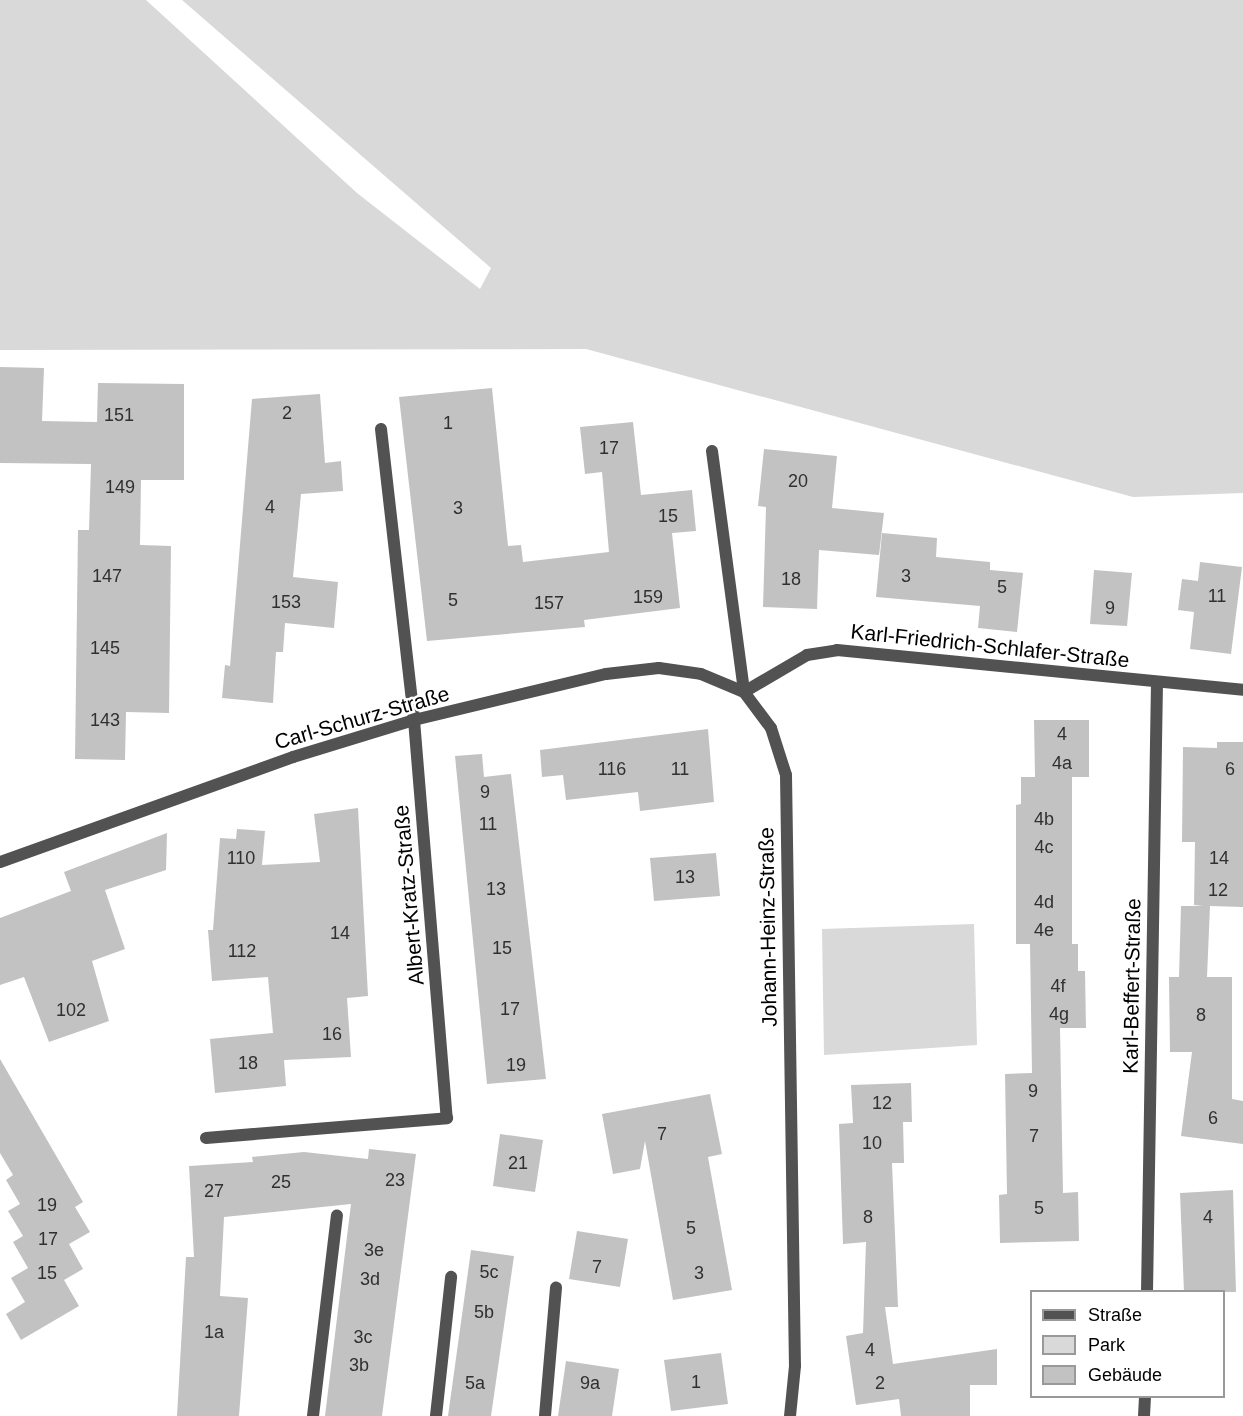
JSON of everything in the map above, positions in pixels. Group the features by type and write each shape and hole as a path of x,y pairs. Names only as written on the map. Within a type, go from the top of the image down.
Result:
{"street":[{"name":"Albert-Kratz-Straße","path":"206,1138 447,1118 414,720 381,429"},
{"name":"Johann-Heinz-Straße","path":"712,451 744,692 771,728 786,775 795,1366 790,1416"},
{"name":"Karl-Friedrich-Schlafer-Straße","path":"744,692 807,655 837,650 1243,690"},
{"name":"Carl-Schurz-Straße","path":"0,862 293,757 414,720 606,674 659,668 701,674 744,692"},
{"name":"Karl-Beffert-Straße","path":"1147,1290 1157,681"},
{"path":"313,1416 337,1215"},
{"path":"436,1416 451,1277"},
{"path":"544,1416 556,1287"},
{"path":"1144,1416 1145,1398"}],"green space":[{"path":"0,0 146,0 357,193 480,289 491,268 182,0 1243,0 1243,493 1133,497 586,349 0,350"},
{"path":"974,924 977,1045 824,1055 822,929"}],"building":[{"path":"0,367 44,368 42,421 97,422 98,383 184,384 184,480 141,480 140,545 171,546 169,713 126,712 125,760 75,759 78,530 89,530 91,464 0,463"},
{"path":"492,388 508,546 521,545 523,562 609,552 602,472 585,474 580,427 633,422 641,495 692,490 696,531 672,533 680,608 584,620 585,627 427,641 399,397"},
{"path":"320,394 325,463 341,461 343,491 301,494 293,577 338,582 334,628 285,623 283,652 276,652 273,703 222,698 225,665 230,666 252,399"},
{"path":"764,449 837,456 832,508 884,513 879,555 819,550 817,609 763,607 766,507 758,506"},
{"path":"882,533 937,538 936,557 990,562 990,570 1023,573 1017,632 978,628 980,606 876,597"},
{"path":"1200,562 1242,567 1231,654 1190,649 1194,612 1178,610 1182,579 1198,581"},
{"path":"1094,570 1132,573 1127,626 1090,624"},
{"path":"1034,720 1089,720 1089,777 1072,777 1072,944 1078,944 1078,971 1085,971 1086,1028 1060,1028 1063,1193 1078,1192 1079,1241 1000,1243 999,1195 1007,1194 1005,1074 1032,1073 1030,944 1016,944 1016,805 1021,804 1021,777 1035,777"},
{"path":"708,729 714,802 640,811 638,792 566,800 563,775 542,777 540,750"},
{"path":"1217,742 1243,742 1243,907 1210,906 1207,977 1232,977 1232,1099 1243,1101 1243,1144 1181,1136 1192,1052 1170,1052 1169,977 1179,977 1181,906 1203,906 1194,905 1195,842 1182,842 1183,747 1217,748"},
{"path":"482,754 484,777 511,774 546,1079 487,1084 455,756"},
{"path":"358,808 368,996 347,998 351,1057 284,1060 286,1086 215,1093 210,1039 273,1033 268,977 212,981 208,930 213,930 220,838 236,839 237,829 265,831 262,865 320,862 314,814"},
{"path":"167,833 166,870 105,890 125,949 92,961 109,1021 49,1042 24,977 0,985 0,918 71,891 64,872"},
{"path":"716,853 720,896 654,901 650,858"},
{"path":"0,1059 83,1202 75,1207 90,1232 69,1244 83,1269 64,1280 79,1306 21,1340 6,1314 25,1302 11,1278 28,1268 13,1242 23,1236 8,1211 20,1204 6,1180 13,1175 0,1153"},
{"path":"911,1083 912,1122 903,1122 904,1163 892,1163 898,1307 885,1307 893,1364 997,1349 997,1385 970,1385 970,1416 901,1416 899,1399 856,1405 846,1336 863,1333 866,1242 843,1244 839,1124 853,1123 851,1085"},
{"path":"710,1094 722,1154 708,1157 732,1290 673,1300 645,1141 640,1169 613,1174 602,1114"},
{"path":"500,1134 543,1140 535,1192 493,1186"},
{"path":"369,1149 416,1154 382,1416 325,1416 351,1204 224,1217 220,1296 248,1298 239,1416 177,1416 186,1257 194,1257 189,1166 253,1162 252,1157 304,1152 368,1159"},
{"path":"1233,1190 1236,1292 1184,1290 1180,1193"},
{"path":"577,1231 628,1239 620,1287 569,1279"},
{"path":"471,1250 514,1256 491,1416 448,1416"},
{"path":"721,1353 728,1404 671,1411 664,1360"},
{"path":"566,1361 619,1369 612,1416 558,1416"}]}
